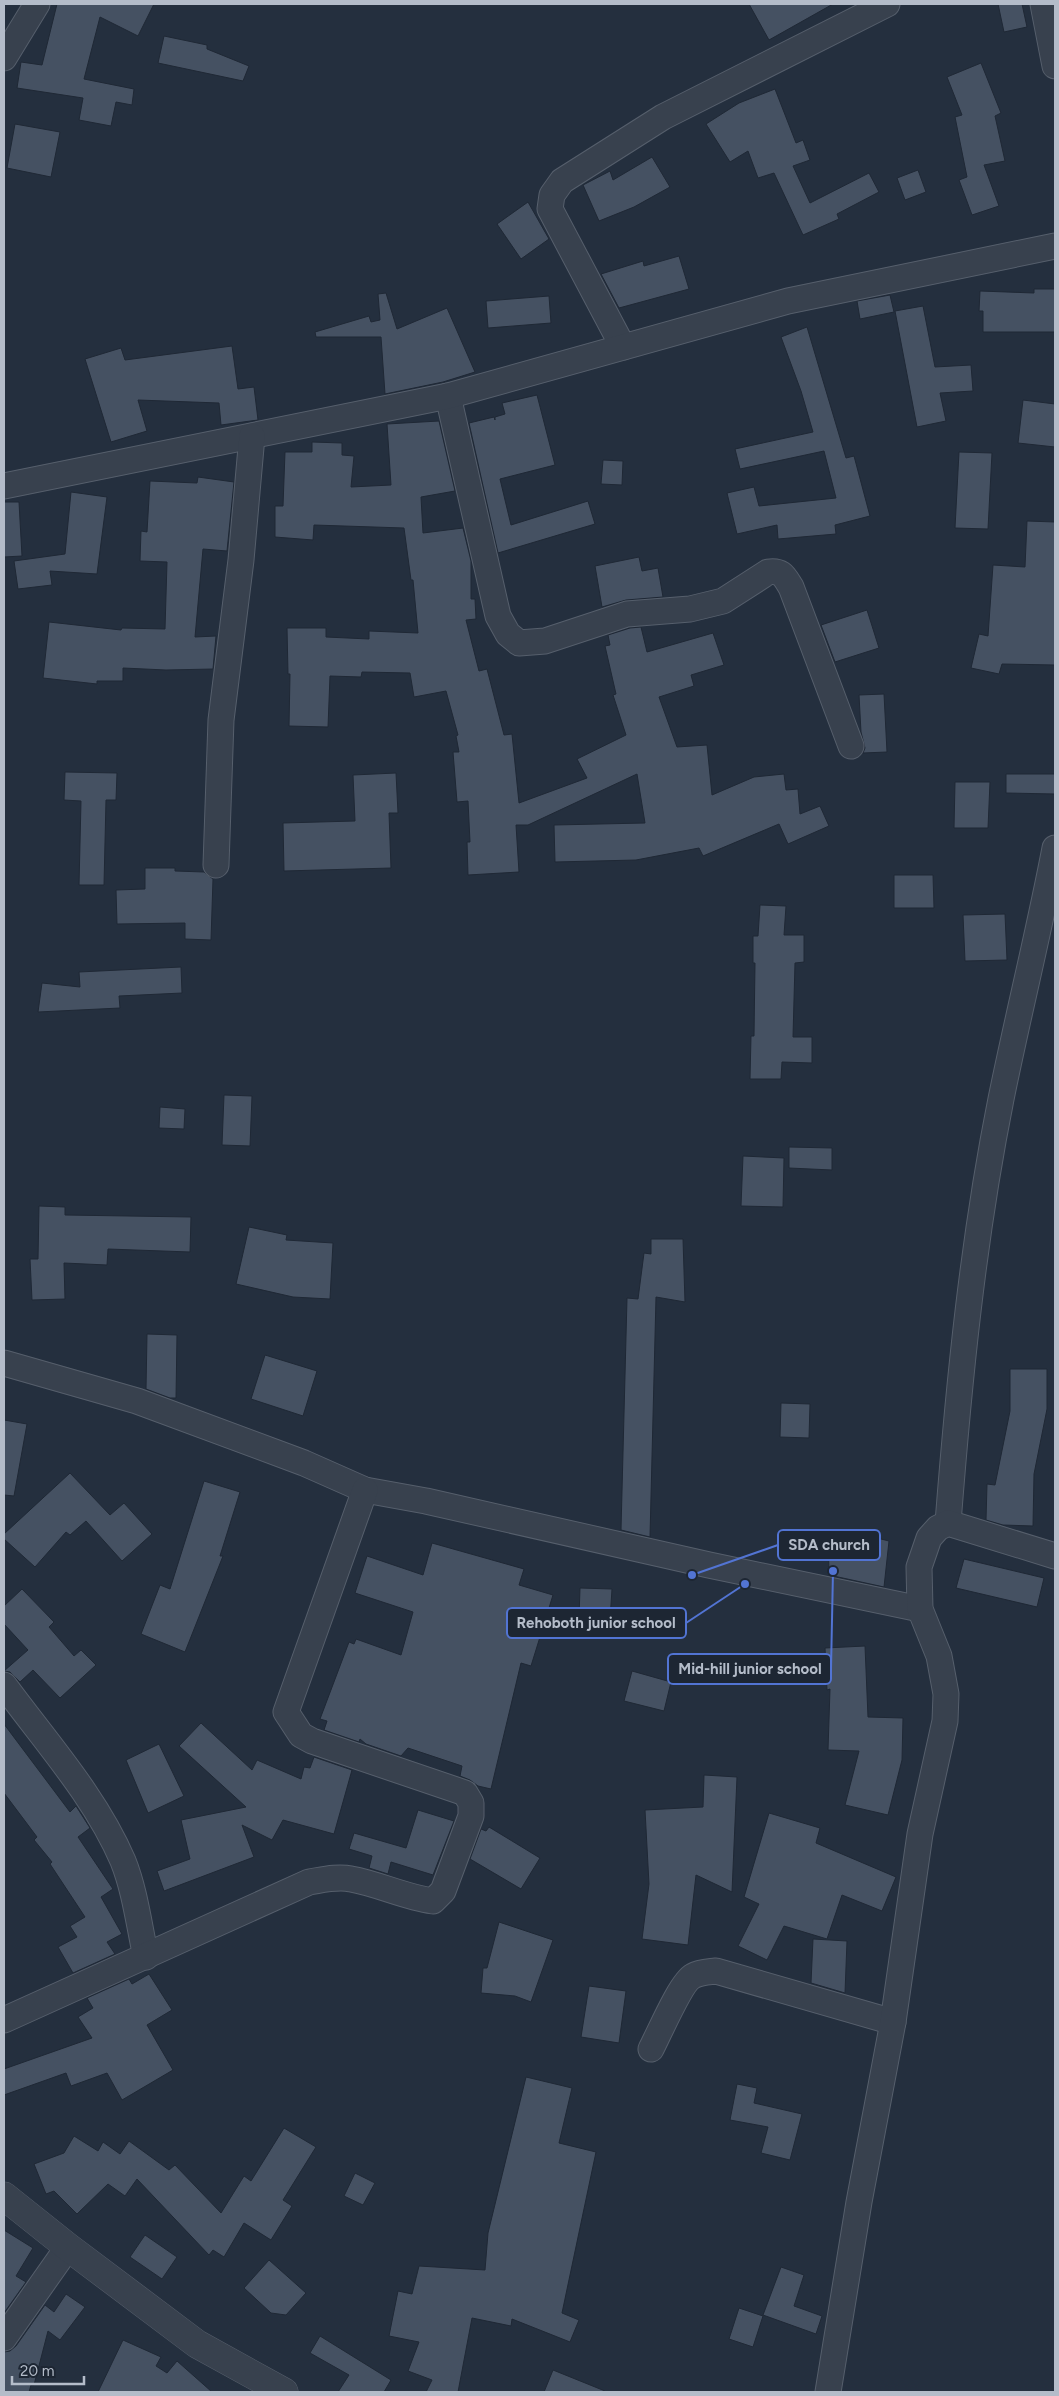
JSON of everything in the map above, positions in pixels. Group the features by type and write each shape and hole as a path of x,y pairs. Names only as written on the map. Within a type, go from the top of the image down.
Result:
{"street":[{"path":"4,58 37,4"},
{"path":"623,347 550,210 552,195 562,181 663,117 887,4"},
{"path":"1043,4 1055,66"},
{"path":"6,481 252,436 448,396 788,301 1055,246"},
{"path":"448,396 498,616 508,634 519,643 545,641 627,614 690,608 723,601 768,572 776,571 783,573 791,587 851,746"},
{"path":"216,865 221,720 241,560 252,436"},
{"path":"948,1523 959,1383 974,1266 1001,1100 1055,848"},
{"path":"4,1363 137,1401 304,1463 365,1490 426,1501 709,1565 920,1608"},
{"path":"4,2020 309,1882 328,1879 350,1879 412,1898 433,1901 443,1891 471,1816 471,1803 465,1793 312,1741 301,1735 286,1712 365,1490"},
{"path":"828,2392 859,2202 893,2022 920,1834 945,1722 946,1694 939,1656 920,1608 919,1567 928,1538 938,1528 948,1523 1055,1556"},
{"path":"4,1685 95,1808 122,1860 131,1884 146,1957"},
{"path":"651,2049 680,1992 691,1976 704,1972 716,1971 893,2022"},
{"path":"4,2196 68,2247 197,2344 284,2392"},
{"path":"4,2338 68,2247"}],"building":[{"path":"57,4 154,4 138,36 100,17 84,79 134,89 132,105 116,102 111,126 79,120 83,98 17,88 21,62 42,65"},
{"path":"749,4 833,4 769,40"},
{"path":"998,4 1022,4 1027,27 1004,32"},
{"path":"164,36 207,45 207,49 249,66 243,81 158,63"},
{"path":"981,63 1001,113 995,116 1005,161 984,165 999,206 972,215 959,180 967,177 955,117 962,115 947,77"},
{"path":"775,89 796,143 803,140 810,160 793,166 810,203 869,173 879,192 837,214 839,219 803,235 774,173 758,178 748,151 730,162 706,124 739,103"},
{"path":"15,124 60,132 51,177 7,168"},
{"path":"652,157 670,187 634,207 599,221 583,185 610,171 613,180"},
{"path":"918,170 926,192 905,200 897,178"},
{"path":"528,202 549,239 521,259 497,224"},
{"path":"679,256 689,289 619,308 601,274 643,261 644,266"},
{"path":"1034,289 1055,289 1055,332 983,332 983,311 979,311 980,291 1034,293"},
{"path":"386,293 397,329 447,308 475,372 443,382 385,394 381,337 316,337 315,332 369,316 371,322 380,320 378,294"},
{"path":"890,295 894,312 860,319 857,301"},
{"path":"549,296 551,323 488,328 486,301"},
{"path":"923,306 935,367 971,365 973,391 940,393 946,421 917,427 895,311"},
{"path":"807,327 846,458 854,456 870,516 835,525 836,534 778,539 777,525 737,534 727,493 754,487 759,506 836,498 824,451 740,469 735,449 813,432 801,391 781,337"},
{"path":"232,346 238,389 254,387 258,420 221,425 219,403 138,400 147,431 111,442 85,359 121,348 125,360"},
{"path":"537,395 555,465 500,479 511,525 588,501 595,524 498,553 469,423 494,417 495,420 495,417 505,414 502,403"},
{"path":"1023,400 1055,404 1055,447 1018,443"},
{"path":"439,421 455,491 421,497 423,533 463,528 471,561 471,599 475,599 476,619 466,620 479,671 487,669 504,735 512,734 519,803 587,778 577,759 626,735 613,695 616,694 605,646 610,645 608,635 630,628 641,627 647,652 713,633 724,665 691,675 694,686 659,697 677,747 707,745 712,795 754,777 784,774 786,790 798,789 800,814 820,806 829,826 788,844 779,824 703,856 699,848 636,860 555,862 554,825 645,823 637,774 528,825 516,825 519,872 468,875 467,842 470,842 468,801 457,802 453,752 459,752 456,736 458,735 446,691 414,697 410,673 362,672 361,677 330,676 328,727 289,726 290,674 288,674 287,628 326,628 326,637 369,639 369,631 418,633 413,580 411,580 404,528 314,525 313,540 275,537 275,506 283,506 285,452 312,452 312,442 342,443 342,455 354,456 351,487 391,485 387,424"},
{"path":"959,452 992,453 988,529 955,528"},
{"path":"603,460 623,461 622,485 601,484"},
{"path":"198,477 234,482 227,551 203,549 195,637 216,636 213,669 166,670 123,668 123,681 97,681 97,684 43,678 49,622 121,630 122,628 165,629 167,562 140,561 141,531 147,532 150,481 197,483"},
{"path":"71,492 107,497 97,574 50,571 52,585 18,589 14,561 65,554"},
{"path":"4,502 19,502 22,556 4,557"},
{"path":"1027,521 1055,522 1055,665 1002,664 999,674 971,668 979,634 988,636 993,565 1025,567"},
{"path":"639,557 642,571 658,568 663,597 626,600 602,607 595,566"},
{"path":"867,610 879,648 835,662 821,625"},
{"path":"884,694 887,752 863,753 865,748 861,732 859,695"},
{"path":"65,772 117,773 116,800 106,800 104,885 79,885 81,801 64,800"},
{"path":"396,773 398,813 389,813 391,868 284,871 283,823 355,821 353,775"},
{"path":"1006,774 1055,774 1055,794 1006,793"},
{"path":"955,782 990,782 988,828 954,828"},
{"path":"145,868 175,868 175,871 204,872 213,879 211,940 185,939 185,923 117,924 116,890 145,889"},
{"path":"894,875 933,875 934,908 894,908"},
{"path":"760,905 786,906 784,935 804,935 804,962 795,963 793,1037 812,1037 812,1063 782,1062 781,1079 750,1079 751,1036 754,1036 755,963 753,963 753,936 758,936"},
{"path":"1005,914 1007,960 965,961 963,915"},
{"path":"181,967 182,993 119,996 120,1008 38,1012 42,983 80,987 79,972"},
{"path":"224,1095 252,1096 250,1146 222,1145"},
{"path":"160,1107 185,1109 184,1129 159,1128"},
{"path":"789,1147 832,1148 832,1170 789,1168"},
{"path":"743,1156 784,1158 783,1207 741,1206"},
{"path":"39,1206 65,1207 65,1215 191,1217 190,1252 108,1249 107,1265 64,1263 65,1299 32,1300 30,1259 38,1259"},
{"path":"249,1227 287,1235 286,1240 333,1243 330,1299 293,1297 236,1284"},
{"path":"651,1239 683,1239 685,1302 656,1297 650,1537 621,1530 627,1298 638,1299 644,1253 651,1254"},
{"path":"147,1334 177,1335 176,1398 170,1398 146,1389"},
{"path":"265,1355 317,1371 303,1416 251,1399"},
{"path":"1010,1369 1047,1369 1047,1409 1034,1474 1033,1526 1003,1525 986,1520 987,1484 995,1485 1010,1411"},
{"path":"781,1403 810,1404 809,1438 780,1437"},
{"path":"4,1420 27,1424 14,1496 4,1495"},
{"path":"70,1473 110,1515 124,1503 152,1534 122,1561 86,1521 70,1535 66,1532 35,1567 4,1539 4,1534"},
{"path":"204,1481 240,1492 220,1556 223,1556 185,1652 141,1634 160,1585 170,1589"},
{"path":"828,1531 861,1534 889,1541 884,1587 829,1575"},
{"path":"432,1543 524,1569 519,1585 553,1595 531,1666 521,1663 491,1789 478,1786 460,1776 462,1766 408,1748 401,1756 366,1744 360,1739 359,1742 324,1730 327,1721 320,1719 349,1642 354,1644 356,1639 401,1655 413,1612 355,1593 367,1556 423,1575"},
{"path":"964,1559 1044,1578 1037,1607 956,1588"},
{"path":"580,1588 612,1589 610,1620 579,1618"},
{"path":"22,1589 54,1622 49,1627 74,1656 81,1650 96,1665 60,1698 33,1670 20,1682 10,1672 4,1671 28,1650 4,1624 4,1606"},
{"path":"865,1646 868,1717 903,1718 902,1760 888,1815 845,1805 859,1751 828,1750 830,1689 827,1690 825,1648"},
{"path":"632,1671 671,1682 664,1711 624,1701"},
{"path":"201,1723 252,1770 257,1760 301,1779 304,1767 310,1768 314,1757 352,1770 334,1834 283,1820 272,1840 242,1825 254,1857 164,1891 157,1871 190,1859 181,1820 246,1807 179,1746"},
{"path":"4,1724 70,1812 76,1806 90,1828 78,1837 113,1889 101,1897 122,1934 107,1942 115,1954 73,1973 58,1947 77,1937 70,1926 85,1917 50,1864 52,1862 34,1840 37,1837 4,1793"},
{"path":"159,1744 184,1796 148,1813 126,1760"},
{"path":"704,1775 737,1777 732,1892 696,1875 688,1945 642,1939 649,1884 645,1810 703,1807"},
{"path":"418,1810 454,1821 433,1875 391,1862 388,1874 369,1868 372,1856 349,1849 354,1833 406,1848"},
{"path":"769,1813 820,1828 816,1843 896,1877 882,1911 842,1895 827,1939 784,1926 767,1960 738,1946 759,1904 744,1897"},
{"path":"489,1827 540,1858 521,1889 470,1859 481,1829 486,1831"},
{"path":"499,1922 553,1940 531,2002 515,1996 481,1993 483,1968 487,1968"},
{"path":"813,1939 847,1941 845,1993 811,1983"},
{"path":"149,1974 172,2010 147,2025 173,2070 122,2100 107,2073 71,2086 66,2073 4,2095 4,2069 92,2038 78,2017 93,2008 87,1998 129,1979 132,1984"},
{"path":"589,1986 626,1991 619,2043 581,2037"},
{"path":"526,2077 572,2088 559,2143 596,2152 562,2313 579,2320 570,2342 512,2319 511,2326 472,2318 458,2392 426,2392 432,2380 408,2371 419,2342 389,2336 398,2291 412,2294 419,2266 485,2270 488,2233"},
{"path":"737,2084 757,2088 754,2103 802,2114 790,2160 761,2153 768,2127 730,2120"},
{"path":"284,2128 316,2147 283,2200 292,2206 271,2240 244,2223 224,2257 213,2250 209,2255 137,2179 125,2196 108,2184 77,2214 54,2191 46,2194 34,2164 64,2153 74,2136 98,2151 103,2142 120,2154 129,2141 169,2170 175,2165 221,2213 244,2176 251,2181"},
{"path":"355,2173 375,2183 363,2205 344,2196"},
{"path":"4,2230 33,2248 16,2276 26,2282 4,2313"},
{"path":"145,2235 177,2257 162,2279 130,2257"},
{"path":"269,2260 306,2293 286,2315 271,2313 244,2288"},
{"path":"781,2267 804,2275 794,2306 822,2316 816,2334 763,2315"},
{"path":"66,2294 85,2307 60,2340 48,2331 34,2385 31,2385 29,2392 4,2392 4,2352 10,2351 16,2346 45,2305 54,2312"},
{"path":"739,2308 763,2316 753,2347 729,2339"},
{"path":"320,2336 391,2380 384,2392 338,2392 349,2375 310,2353"},
{"path":"123,2340 161,2357 156,2366 167,2373 177,2361 212,2392 98,2392"},
{"path":"553,2370 605,2391 605,2392 544,2392"}],"place":[{"name":"Mid-hill junior school","path":"833,1571"},
{"name":"SDA church","path":"692,1575"},
{"name":"Rehoboth junior school","path":"745,1584"}]}
